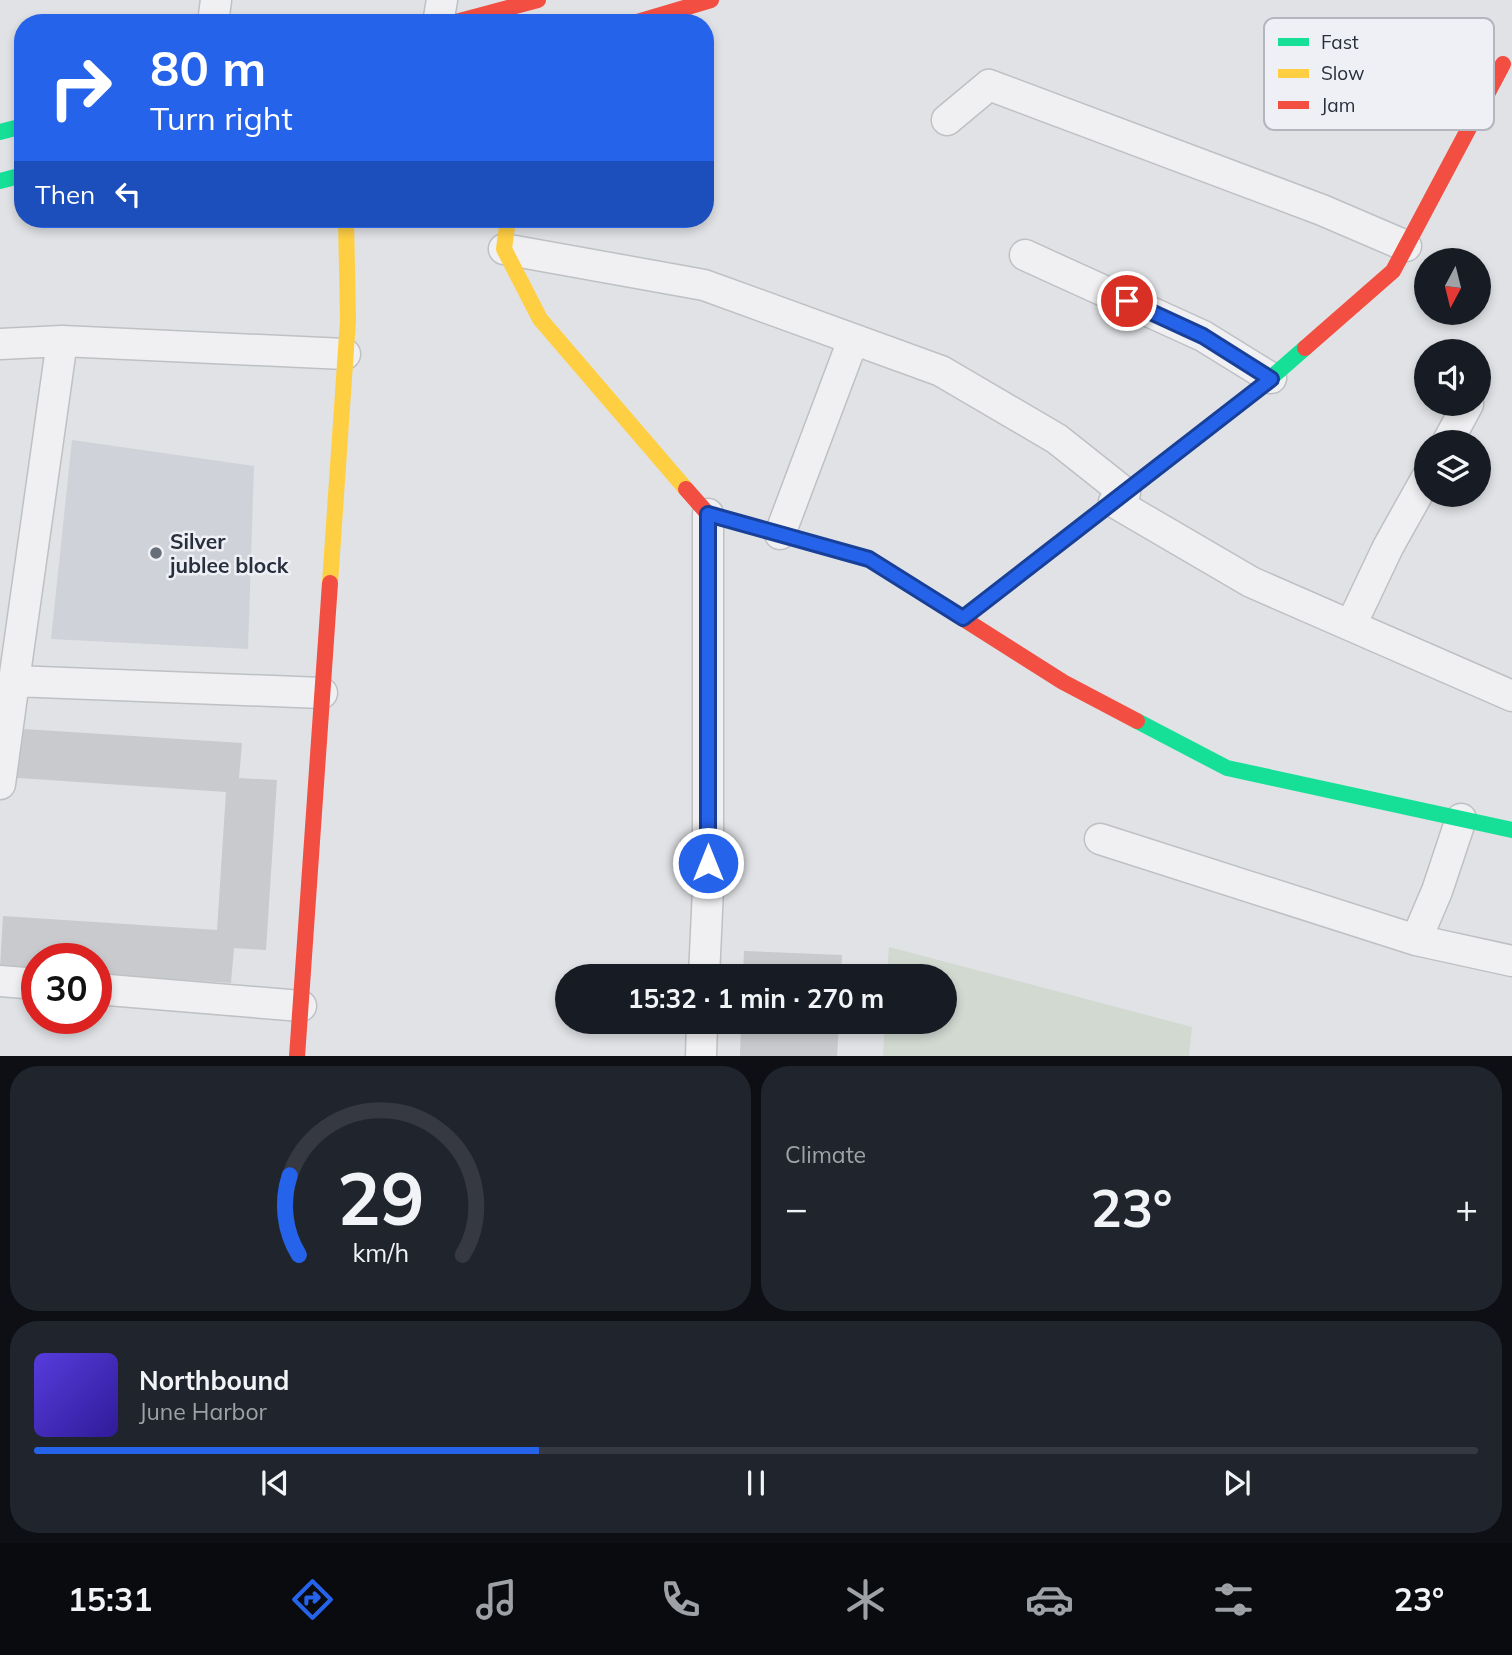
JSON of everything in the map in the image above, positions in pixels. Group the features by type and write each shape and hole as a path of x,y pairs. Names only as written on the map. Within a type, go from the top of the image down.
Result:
{"street":[{"path":"486,14 538,0"},
{"path":"664,14 711,0"},
{"path":"1494,88 1509,61"},
{"path":"947,120 989,85 1322,210 1406,246"},
{"path":"963,618 1271,379 1393,271 1471,130"},
{"path":"297,1056 345,354 346,228"},
{"path":"506,228 503,249 540,319 708,514 869,559 1063,682 1227,768 1512,830"},
{"path":"503,249 704,285 941,372 1057,439 1119,497 1251,582 1512,696"},
{"path":"1025,255 1203,336 1271,379"},
{"path":"780,534 853,340"},
{"path":"0,344 62,341 345,354"},
{"path":"0,783 62,341"},
{"path":"1351,625 1388,547 1414,500"},
{"path":"705,964 708,890 708,514"},
{"path":"14,681 322,693"},
{"path":"1416,940 1437,891 1461,819"},
{"path":"1100,839 1416,940 1512,961"},
{"path":"0,981 21,983"},
{"path":"112,990 301,1006"},
{"path":"701,1056 702,1034"}],"shaded area":[{"name":"Silver jublee block","path":"72,440 254,466 248,649 51,639"},
{"path":"889,947 953,964 888,964"},
{"path":"957,965 1192,1027 1189,1056 883,1056 884,1034 957,1034"}],"building":[{"path":"8,728 242,743 239,778 277,780 266,950 234,948 231,983 112,975 112,943 21,943 21,969 0,968 3,916 217,930 226,792 4,777"},
{"path":"744,951 842,955 842,964 743,964"},
{"path":"741,1034 838,1034 837,1056 740,1056"}],"traffic: fast":[{"path":"0,132 14,128"},
{"path":"0,181 14,177"},
{"path":"963,618 1256,391 1305,348"},
{"path":"1137,721 1227,768 1512,830"}],"traffic: slow":[{"path":"330,583 348,320 346,228"},
{"path":"507,228 504,249 540,319 686,489"}],"traffic: jam":[{"path":"486,14 538,0"},
{"path":"664,14 711,0"},
{"path":"1494,81 1503,64"},
{"path":"1305,348 1393,271 1468,130"},
{"path":"686,489 708,514 869,559 1063,682 1137,721"},
{"path":"297,1056 330,583"}],"place":[{"name":"Silver jublee block","path":"156,553"}],"route":[{"path":"708,863 708,514 869,559 963,618 1271,379 1203,336 1127,301"}]}
